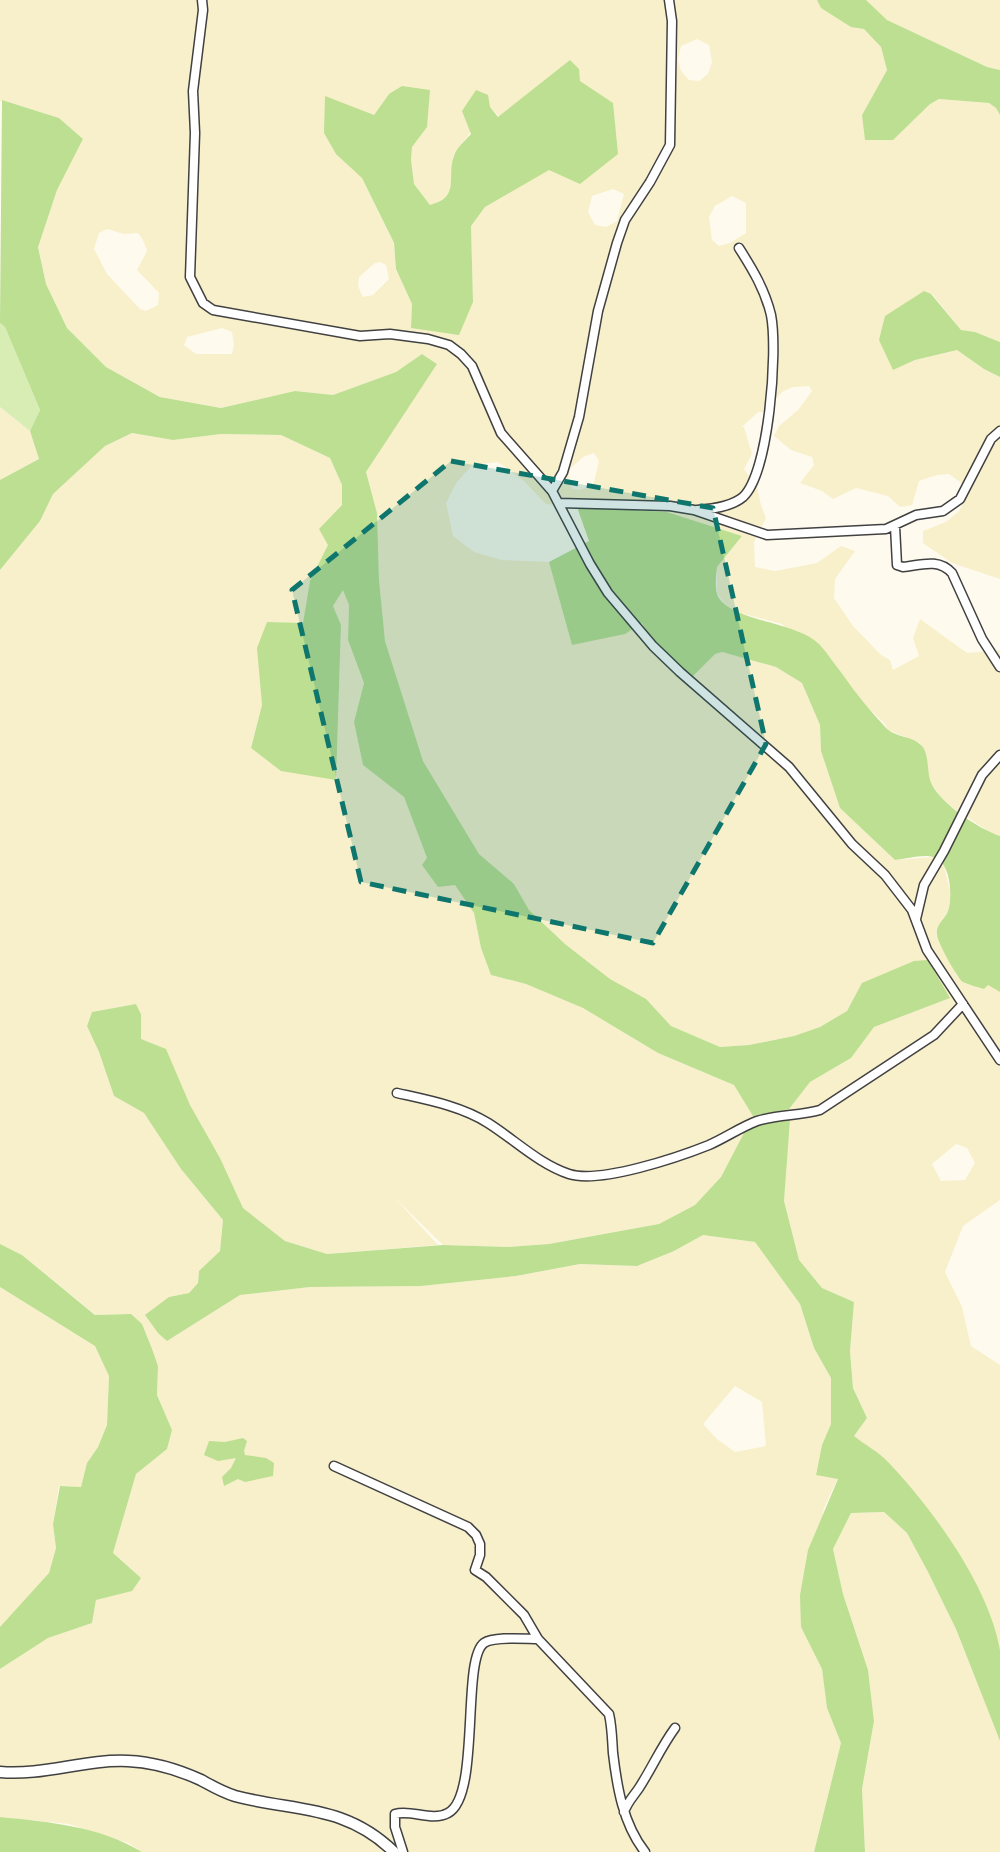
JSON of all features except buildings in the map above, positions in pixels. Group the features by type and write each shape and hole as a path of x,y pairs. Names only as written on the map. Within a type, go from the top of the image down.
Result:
{"street":[{"path":"202,0 193,91 194,189 189,247 190,277 203,303 213,310 360,336 390,334 428,339 449,345 472,366 501,433 552,491 598,579 632,623 680,672 789,767 852,844 885,875 906,900 928,950 1000,1060"},
{"path":"552,491 563,472 579,417 586,368 608,267 625,220 670,145 672,21 669,0"},
{"path":"694,510 729,505 746,493 758,465 769,422 773,368 771,318 758,277 739,248"},
{"path":"559,503 638,504 694,510 768,535 879,530 895,527 916,515 943,511 960,499 991,439 1000,431"},
{"path":"895,527 898,565 903,567 940,564 947,568 952,573 982,639 1000,667"},
{"path":"916,919 924,885 982,775 1000,755"},
{"path":"397,1093 466,1112 552,1167 572,1175 594,1176 617,1172 708,1145 771,1117 804,1115 820,1110 934,1035 963,1004"},
{"path":"334,1466 468,1527 476,1535 480,1544 480,1555 475,1570 486,1577 524,1615 538,1639 609,1714 615,1774 624,1812 645,1852"},
{"path":"403,1852 395,1827 395,1814 442,1816 453,1810 460,1798 470,1739 475,1660 480,1648 485,1642 493,1640 538,1639"},
{"path":"624,1812 629,1797 638,1790 663,1744 675,1728"},
{"path":"0,1772 24,1773 99,1762 146,1762 182,1773 233,1796 318,1810 352,1822 369,1831 394,1852"}],"highlighted area":[{"path":"451,461 713,508 766,744 653,943 361,882 292,590"}],"shaded area":[{"path":"0,0 817,0 821,8 864,29 881,47 887,70 862,115 939,99 989,103 1000,115 1000,342 975,332 961,330 932,294 893,370 915,360 957,350 1000,377 1000,579 952,563 923,543 923,531 946,522 959,511 966,498 968,491 949,474 919,481 912,505 900,507 888,496 856,488 833,499 822,491 800,483 814,465 812,457 791,450 774,436 779,426 799,409 812,391 809,386 793,387 782,392 764,412 758,412 742,427 752,454 744,469 757,487 766,518 754,542 755,567 775,571 817,563 841,546 855,551 835,579 834,598 853,626 881,655 890,660 893,670 919,656 913,638 920,619 967,653 1000,650 1000,836 950,806 930,782 924,750 920,743 888,730 884,723 782,624 726,607 717,593 717,567 742,536 667,512 546,504 524,481 498,462 472,465 456,483 446,503 453,536 474,552 501,560 549,562 572,645 642,622 658,650 715,654 722,652 776,667 802,683 820,725 821,751 840,808 895,860 933,857 944,866 951,895 948,911 936,934 957,976 988,985 1000,992 1000,1200 963,1226 945,1272 962,1307 971,1346 1000,1365 1000,1650 988,1610 887,1461 854,1436 867,1418 853,1388 850,1351 854,1302 822,1288 799,1261 784,1201 789,1119 746,1129 721,1177 695,1205 659,1224 549,1244 508,1247 443,1245 393,1196 438,1245 327,1254 285,1241 243,1208 220,1158 190,1105 141,1039 141,1014 136,1004 92,1012 87,1026 114,1096 144,1113 181,1169 223,1220 220,1251 199,1271 198,1283 189,1293 169,1297 167,1341 240,1295 310,1287 421,1286 516,1276 580,1264 637,1266 674,1251 703,1235 755,1242 800,1304 814,1348 831,1378 831,1424 822,1445 816,1474 838,1478 824,1508 801,1627 822,1669 827,1708 841,1743 814,1852 142,1852 128,1843 69,1824 0,1817 0,1669 48,1638 92,1623 96,1600 141,1578 113,1553 136,1474 167,1449 172,1430 157,1395 158,1366 130,1314 96,1315 22,1255 0,1244 0,570 40,521 53,494 105,446 132,433 173,440 221,434 281,435 330,458 342,485 342,505 320,529 329,545 310,581 303,624 267,622 258,648 262,705 251,748 336,780 341,626 333,606 343,589 349,605 348,640 364,683 354,722 363,765 404,797 427,859 455,884 474,913 481,948 491,975 526,984 583,1008 658,1053 789,1108 810,1082 851,1058 874,1027 950,998 863,983 847,1011 820,1027 794,1036 749,1045 720,1047 671,1026 646,1000 610,979 565,944 529,910 514,884 479,854 423,761 385,641 379,580 377,513 366,472 436,363 422,354 396,372 333,395 295,391 221,408 161,397 106,367 67,328 46,284 38,246 57,190 83,139 59,118 2,100 0,102","holes":["697,39 709,45 712,62 708,74 699,81 689,80 681,71 678,60 681,46","389,94 427,126 412,147 411,160 414,184 430,205 443,202 450,191 454,154 490,107 549,169 485,207 471,226 473,302 411,328 412,304 396,269 394,244 362,178 374,115","613,189 624,194 617,221 606,227 595,225 588,212 592,196","732,196 746,203 746,233 719,246 712,240 709,217 715,206","107,229 124,234 138,233 147,251 137,270 159,293 158,305 146,311 140,309 107,274 94,249 99,233","380,262 386,265 389,279 373,295 363,297 358,286 359,277","222,328 232,332 234,345 232,354 196,354 184,345 187,337","594,453 599,461 593,486 580,490 572,489 568,480 570,469 583,457","956,1144 967,1148 975,1163 965,1180 941,1181 932,1164","735,1386 762,1402 766,1446 735,1452 703,1424"]},
{"path":"866,0 1000,0 1000,70 987,67 887,20"},
{"path":"0,407 30,431 39,459 0,480"},
{"path":"0,1287 95,1346 109,1376 107,1425 98,1447 87,1463 81,1487 59,1486 53,1524 56,1548 49,1573 2,1627 0,1627"},
{"path":"884,1512 907,1533 928,1572 956,1629 1000,1741 1000,1852 865,1852 862,1789 874,1721 868,1670 843,1594 833,1549 851,1513"}],"green space":[{"path":"817,0 866,0 887,20 987,67 1000,70 1000,115 989,103 939,99 930,104 893,140 865,140 862,115 887,70 881,47 864,29 851,27 821,8"},
{"path":"570,60 579,69 580,81 613,103 618,154 580,184 549,170 485,207 471,226 473,302 459,335 411,328 412,304 396,269 394,243 362,178 336,154 324,133 325,96 374,115 389,94 402,86 430,90 427,127 412,147 411,160 414,184 430,205 440,202 449,192 455,153 471,134 462,111 476,90 488,95 490,107 498,117"},
{"path":"2,100 59,118 83,139 57,190 38,247 46,284 67,328 106,367 160,397 221,408 295,391 333,395 396,372 422,354 437,364 366,472 377,513 379,580 385,641 423,761 479,854 514,884 529,910 565,944 610,979 646,999 671,1026 720,1047 749,1045 794,1036 820,1027 847,1011 862,983 914,961 928,960 950,998 874,1027 851,1058 810,1082 789,1109 753,1116 734,1085 658,1053 583,1008 526,984 491,975 481,948 474,913 455,885 438,887 422,865 427,858 404,797 363,765 354,722 364,683 348,640 349,605 343,590 333,606 341,625 336,780 281,771 251,748 262,705 257,648 267,622 303,623 310,581 328,545 319,529 342,505 342,485 330,458 281,435 221,434 173,440 132,433 105,446 53,494 40,521 0,570 0,480 39,459 30,431 40,410 5,327 0,323"},
{"path":"924,291 931,294 961,330 975,332 1000,342 1000,377 957,350 915,360 893,370 879,340 885,316"},
{"path":"0,323 5,327 40,410 30,431 0,407"},
{"path":"577,507 667,512 742,536 717,567 716,591 723,603 748,616 795,630 820,645 887,729 917,742 924,748 930,780 941,797 970,821 1000,836 1000,992 988,985 984,989 963,982 938,939 937,931 948,911 950,897 949,880 944,865 929,856 895,860 840,808 821,751 820,725 802,683 776,667 722,652 715,654 693,676 658,650 642,623 625,634 572,645 549,562 589,541"},
{"path":"136,1004 141,1014 141,1039 166,1049 190,1105 220,1158 243,1208 285,1241 327,1254 443,1245 508,1247 549,1244 659,1224 695,1205 721,1177 746,1129 790,1119 784,1201 799,1260 822,1288 854,1302 850,1351 853,1388 867,1418 854,1436 884,1458 923,1502 956,1549 984,1600 1000,1650 1000,1741 956,1629 907,1533 884,1512 851,1513 833,1549 843,1594 868,1670 874,1721 862,1789 865,1852 814,1852 841,1743 827,1708 822,1669 801,1627 800,1595 808,1550 838,1479 816,1475 822,1445 831,1424 831,1378 814,1348 800,1304 755,1242 703,1235 674,1251 637,1266 580,1264 516,1276 421,1286 310,1287 240,1295 167,1341 145,1315 169,1297 189,1293 198,1283 199,1271 220,1251 223,1220 181,1169 144,1113 114,1096 87,1026 92,1012"},
{"path":"0,1244 22,1255 95,1315 131,1314 142,1324 158,1366 157,1395 172,1430 167,1449 136,1474 113,1553 141,1578 132,1591 96,1600 92,1623 48,1638 0,1669 0,1627 49,1573 56,1548 53,1524 60,1486 81,1487 87,1463 98,1447 107,1425 109,1376 95,1346 0,1287"},
{"path":"243,1438 247,1441 245,1455 266,1458 274,1463 273,1476 245,1482 238,1479 224,1486 222,1477 236,1458 218,1461 204,1455 209,1441 225,1442"},
{"path":"0,1817 55,1823 91,1831 126,1843 142,1852 0,1852"}]}
